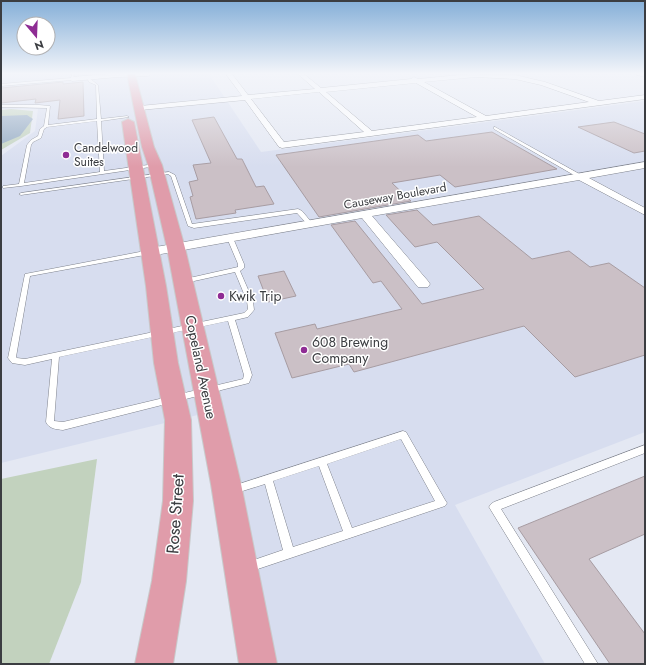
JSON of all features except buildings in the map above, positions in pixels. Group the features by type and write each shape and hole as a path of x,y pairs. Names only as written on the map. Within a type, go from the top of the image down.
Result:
{"highway":[{"name":"Copeland Avenue","path":"139,105 176,248 207,391 258,664"},
{"path":"126,113 135,119 140,132 146,135"},
{"path":"126,113 138,173 162,332"},
{"name":"Rose Street","path":"154,664 169,581 178,500 178,420 166,363 162,332"}],"street":[{"path":"140,108 169,105"},
{"path":"254,105 281,144 573,105"},
{"path":"338,105 370,132"},
{"path":"465,105 486,117"},
{"name":"Causeway Boulevard","path":"150,252 645,165"},
{"path":"581,177 645,212"},
{"path":"365,215 423,284"}],"lane":[{"path":"97,105 102,173"},
{"path":"1,106 39,106 49,108 46,126"},
{"path":"21,185 29,145 32,141 40,138 42,129 46,126 98,120 126,113"},
{"path":"495,128 581,177"},
{"path":"5,187 102,173 138,173 156,170"},
{"path":"21,194 156,170 174,175 190,225 194,226 298,211 310,224"},
{"path":"183,282 237,270 240,268 240,264 230,238"},
{"path":"150,252 27,274 12,358 15,361 25,362 246,314 251,310 250,301 237,270"},
{"path":"56,355 50,422 54,425 63,426 246,381 248,375 231,318"},
{"path":"227,492 404,436 442,503 241,570"},
{"path":"592,664 494,507 645,449"},
{"path":"322,462 349,534"},
{"path":"268,479 289,553"}],"shaded area":[{"path":"1,105 230,105 261,152 615,105 645,105 645,432 455,505 545,664 258,664 214,411 1,463 1,156 35,131 38,109 1,109"},
{"path":"27,115 33,119 20,136 1,144 1,116"}],"green space":[{"path":"11,109 33,111 30,133 1,150 1,110"},
{"path":"97,459 81,582 49,664 1,664 1,479"}],"place":[{"name":"Candelwood Suites","path":"66,155"},
{"name":"Kwik Trip","path":"221,296"},
{"name":"608 Brewing Company","path":"304,350"}]}
